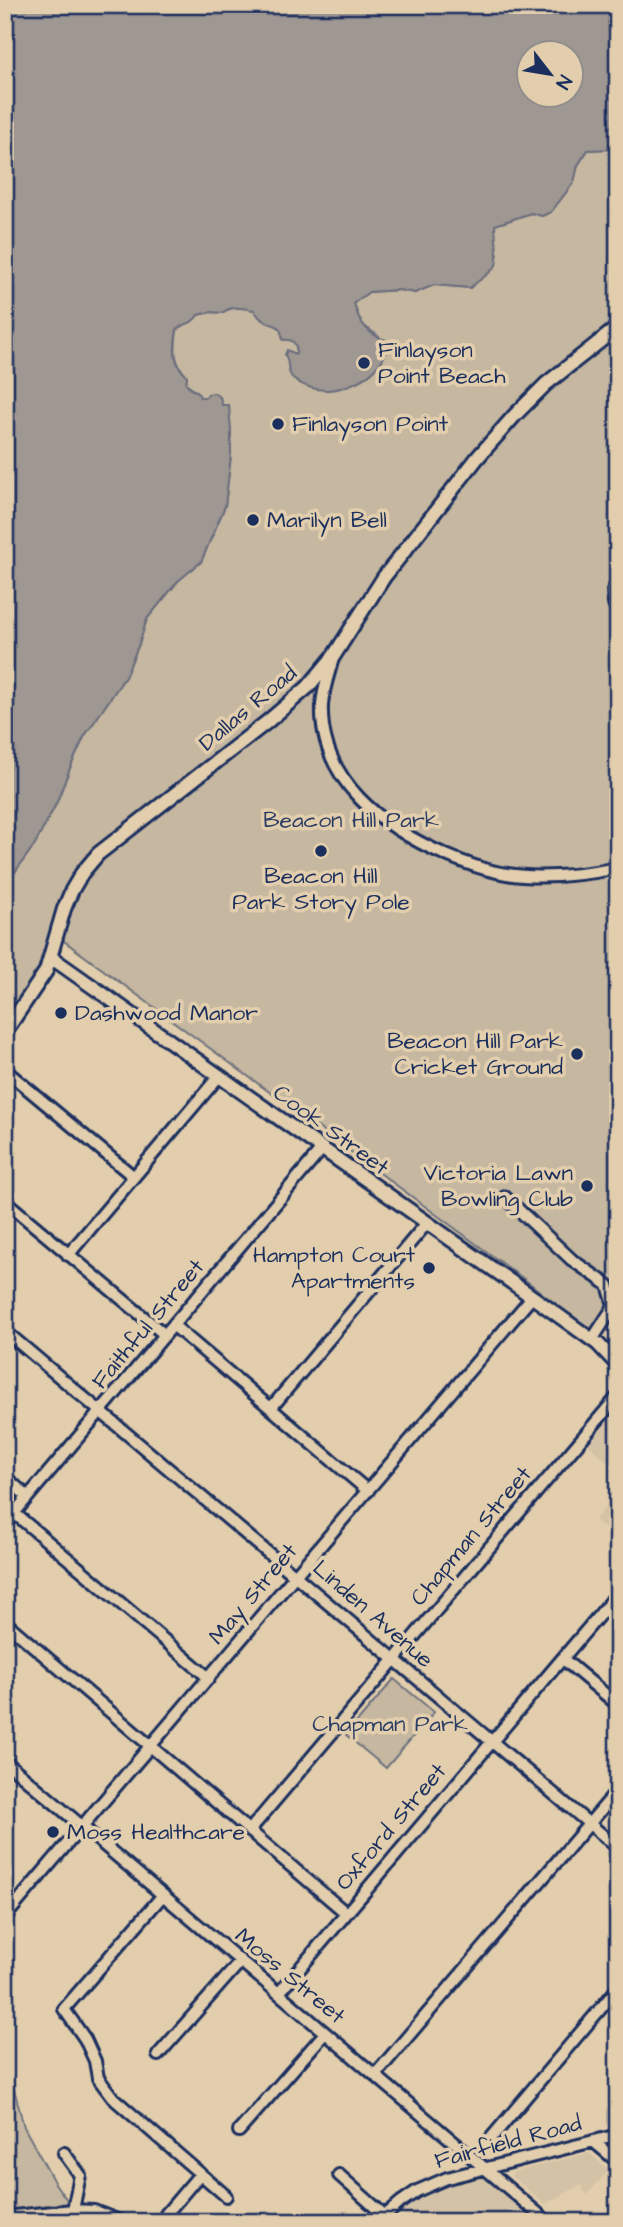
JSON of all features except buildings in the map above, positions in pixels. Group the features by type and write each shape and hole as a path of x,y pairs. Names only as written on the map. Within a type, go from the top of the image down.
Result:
{"main road":[{"name":"Dallas Road","path":"5,1032 46,971 72,890 98,854 291,703 315,680 333,657 384,577 478,457 546,384 618,327"},
{"name":"Cook Street","path":"52,958 593,1340 618,1365"}],"street":[{"path":"618,581 612,593 614,604 618,608"},
{"path":"333,657 323,695 323,723 335,762 354,794 384,821 415,840 466,863 508,874 563,875 618,868"},
{"path":"5,1070 134,1177"},
{"path":"68,1255 219,1076"},
{"name":"Faithful Street","path":"5,1524 322,1149"},
{"path":"505,1197 556,1246 613,1284 616,1302 593,1340"},
{"path":"5,1201 165,1335"},
{"path":"271,1408 426,1224"},
{"name":"May Street","path":"7,1911 83,1827 532,1297"},
{"path":"174,1326 368,1491"},
{"name":"Linden Avenue","path":"5,1331 618,1848"},
{"name":"Chapman Street","path":"249,1831 618,1396"},
{"path":"5,1477 28,1497"},
{"path":"14,1513 209,1678"},
{"name":"Oxford Street","path":"279,1993 618,1593"},
{"path":"5,1622 143,1737 150,1748 346,1913"},
{"path":"563,1659 618,1705"},
{"name":"Moss Street","path":"5,1761 548,2222"},
{"path":"374,2075 618,1790"},
{"path":"163,1895 64,2009 85,2039 95,2061 98,2077 113,2098 226,2196"},
{"path":"158,2055 241,1961"},
{"path":"487,2143 618,1988"},
{"path":"239,2131 325,2033"},
{"name":"Fairfield Road","path":"381,2219 401,2202 431,2184 618,2135"},
{"path":"593,2141 618,2162"},
{"path":"64,2153 80,2175 74,2210"},
{"path":"168,2222 166,2214 200,2174"},
{"path":"339,2175 381,2219"},
{"path":"5,2217 74,2210 94,2211 122,2222"}],"shaded area":[{"path":"5,5 618,5 618,151 588,150 578,165 574,182 551,212 542,216 531,213 495,225 496,265 470,288 434,285 415,293 399,290 369,292 354,303 364,326 386,340 382,360 367,376 346,387 335,389 317,389 301,384 290,374 285,355 287,350 296,354 294,343 283,340 278,327 267,323 254,310 233,308 222,313 198,315 177,329 175,355 187,376 186,383 192,390 197,391 200,397 214,393 220,397 222,405 229,405 231,455 225,506 201,562 178,581 147,619 125,677 84,737 56,804 35,844 5,886"},
{"path":"618,1404 618,1472 585,1441"},
{"path":"618,1493 618,1540 595,1520"},
{"path":"589,2153 609,2170 587,2195 581,2185 545,2204 511,2176 513,2172"},
{"path":"484,2176 539,2222 411,2222 400,2211 428,2193"}],"green space":[{"name":"Beacon Hill Park","path":"588,150 618,151 618,1290 593,1330 573,1318 528,1282 53,933 39,968 5,1020 5,886 35,844 56,804 84,737 125,677 147,619 178,581 201,562 225,506 231,455 228,405 222,405 220,397 200,397 186,383 187,376 179,365 176,354 177,330 198,315 222,313 234,308 254,310 262,320 278,325 294,342 297,348 296,354 292,353 290,372 298,382 321,385 358,381 376,367 388,348 377,335 360,323 354,303 368,292 399,290 415,293 434,285 470,288 498,255 495,225 531,213 542,216 551,212 574,182 578,165"},
{"name":"Chapman Park","path":"394,1679 434,1712 386,1768 346,1735"},
{"path":"5,2065 8,2066 24,2127 54,2182 69,2203 5,2210"}],"place":[{"name":"Finlayson Point Beach","path":"364,363"},
{"name":"Finlayson Point","path":"278,424"},
{"name":"Marilyn Bell","path":"253,520"},
{"name":"Beacon Hill Park Story Pole","path":"321,851"},
{"name":"Dashwood Manor","path":"61,1013"},
{"name":"Beacon Hill Park Cricket Ground","path":"577,1054"},
{"name":"Victoria Lawn Bowling Club","path":"587,1186"},
{"name":"Hampton Court Apartments","path":"429,1268"},
{"name":"Moss Healthcare","path":"53,1832"}]}
